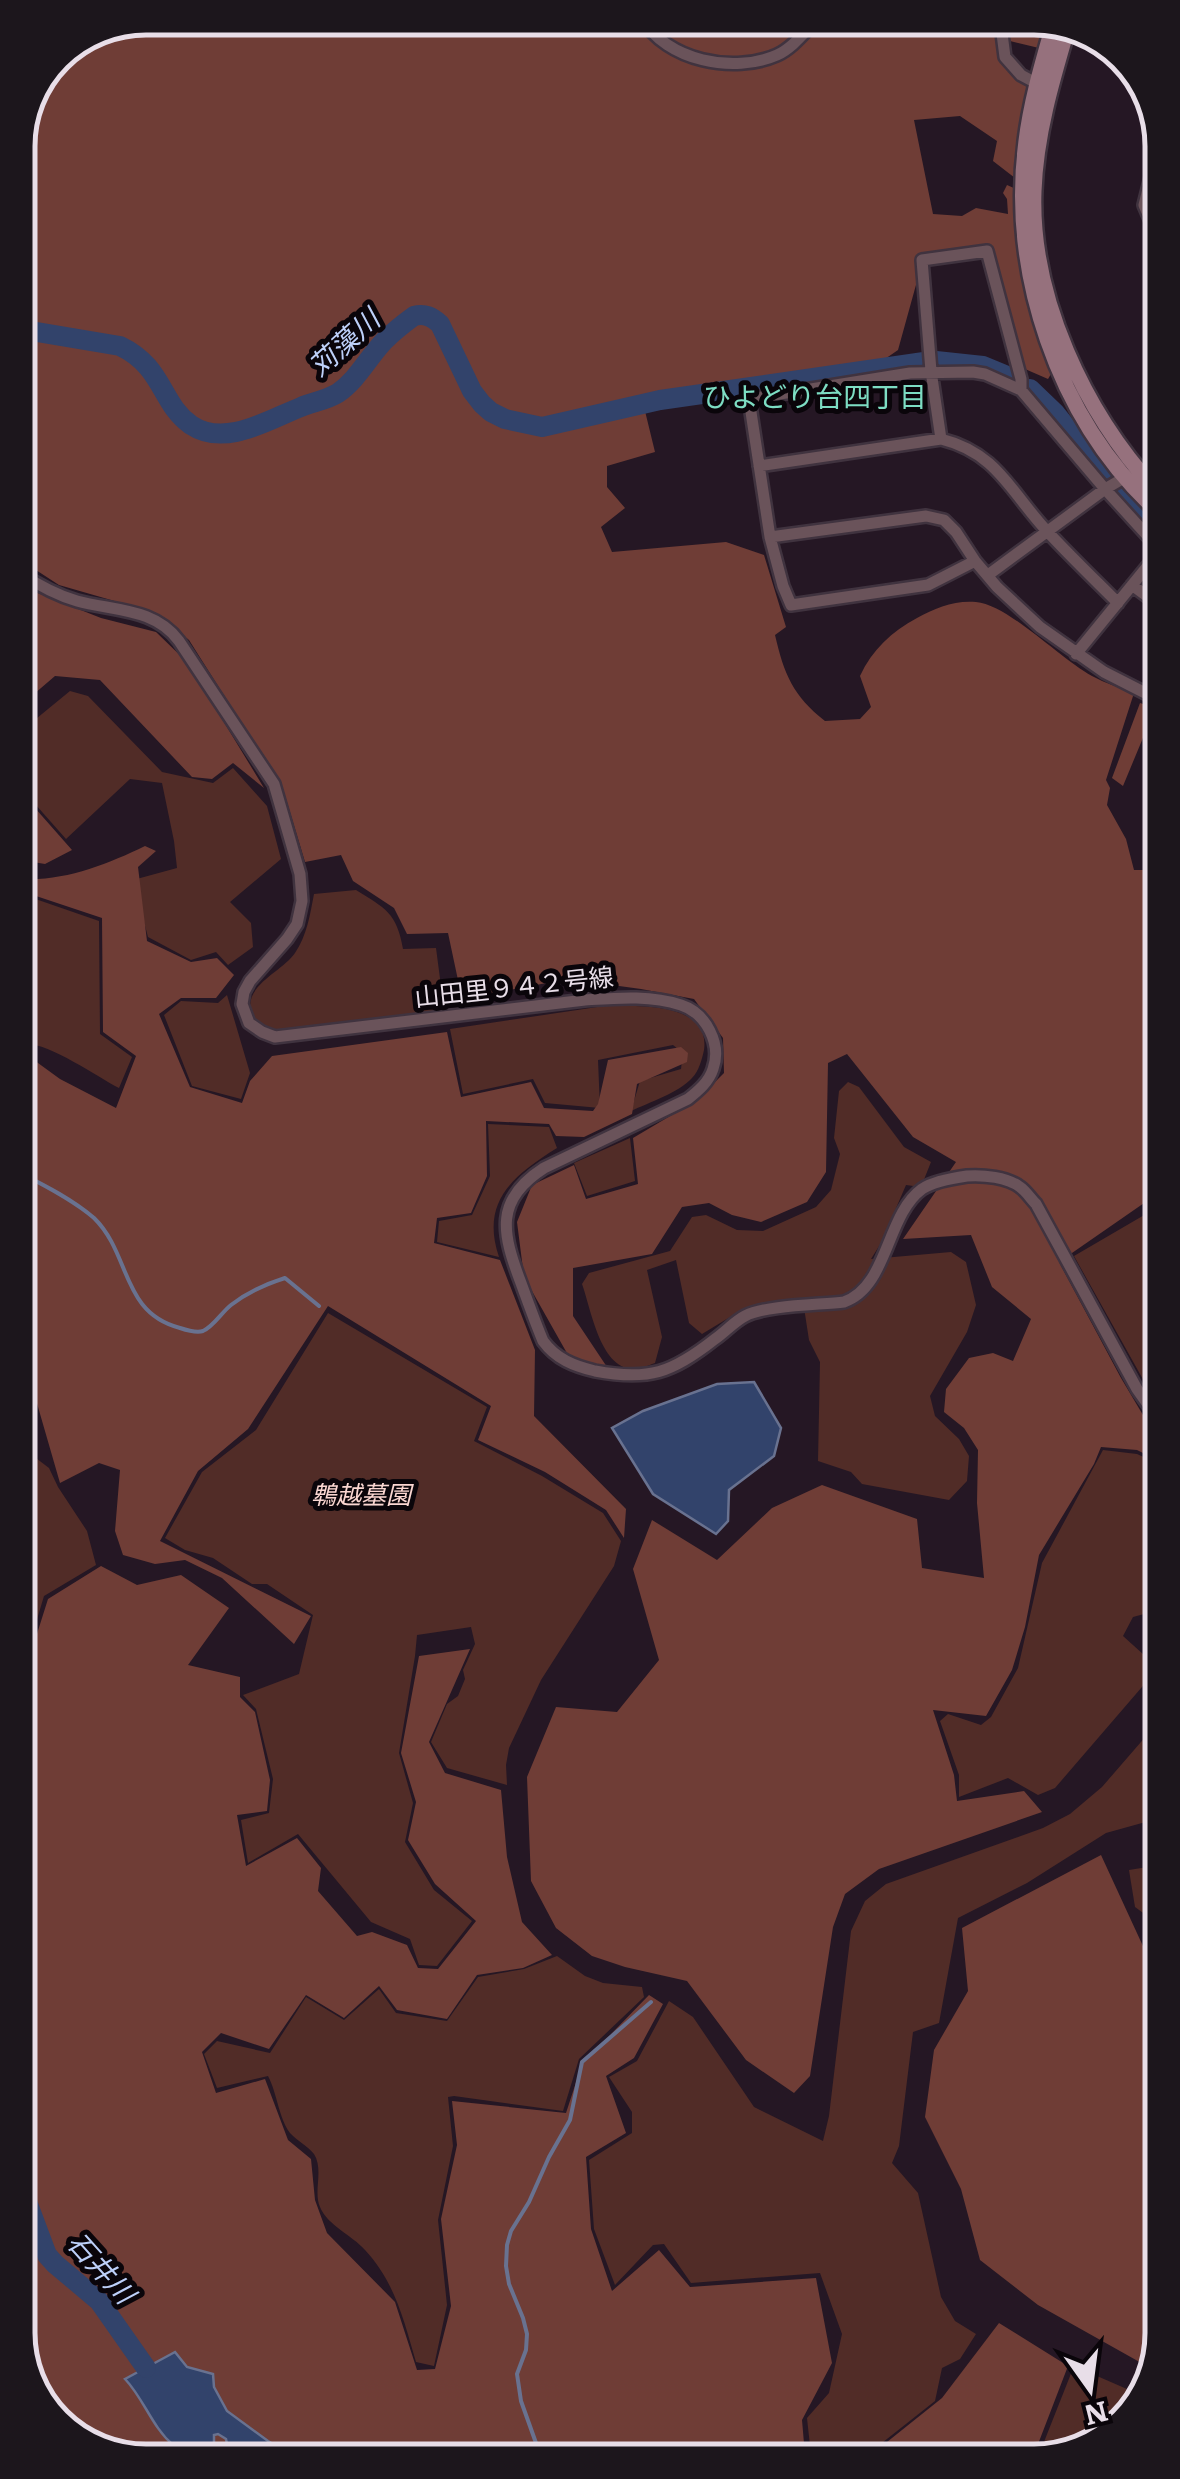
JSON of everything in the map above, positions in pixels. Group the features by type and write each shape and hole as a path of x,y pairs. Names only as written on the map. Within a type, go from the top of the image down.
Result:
{"street":[{"path":"655,35 673,49 728,64 776,56 802,35"},
{"path":"1002,35 1005,58 1036,83"},
{"path":"1050,36 1036,83 1026,143 1024,233 1030,282 1045,334 1077,408 1145,494"},
{"path":"1064,39 1049,92 1034,192 1044,278 1058,330 1090,401 1131,474 1145,484"},
{"path":"942,439 930,371 922,260 987,251 1021,390"},
{"path":"975,562 928,585 792,606 770,537 749,399 930,371 985,374 1021,390 1145,533"},
{"path":"759,466 942,439 962,444 991,463 1047,532 1118,603"},
{"path":"988,576 1131,474"},
{"path":"770,537 926,516 944,520 975,562 1040,627 1104,672 1145,692"},
{"path":"1076,654 1145,569"},
{"name":"山田里９４２号線","path":"35,582 79,601 146,615 165,625 180,641 274,784 300,874 302,901 287,939 244,992 244,1012 262,1032 275,1037 635,997 680,1004 694,1011 708,1027 716,1050 714,1068 702,1088 688,1099 544,1168 528,1178 510,1203 505,1231 508,1251 550,1352 575,1367 639,1376 664,1371 694,1356 745,1316 855,1298 865,1288 887,1248 903,1210 923,1189 946,1180 994,1177 1019,1186 1036,1204 1145,1401"},
{"path":"1132,585 1145,595"}],"green space":[{"path":"70,691 88,696 162,772 213,783 233,768 267,806 281,859 230,902 251,923 253,947 228,965 216,952 191,960 148,937 133,880 177,868 162,783 130,779 66,839 35,804 35,720"},
{"path":"356,890 393,919 403,949 436,948 444,1009 287,1035 260,1026 251,1012 253,994 295,953 305,932 314,894"},
{"path":"35,899 99,921 100,1034 132,1057 119,1088 35,1045"},
{"path":"227,995 250,1073 241,1099 192,1086 164,1015 181,1001 218,1003"},
{"path":"604,1006 651,1007 696,1022 703,1034 704,1050 694,1075 672,1092 631,1111 640,1081 681,1069 683,1053 673,1045 598,1060 600,1108 545,1103 533,1079 463,1094 450,1029"},
{"path":"848,1082 859,1087 904,1147 931,1162 921,1187 906,1185 871,1259 951,1252 966,1262 976,1305 967,1332 930,1396 935,1416 959,1439 969,1456 967,1481 949,1500 862,1484 851,1472 818,1461 820,1362 809,1340 803,1301 745,1308 702,1334 689,1323 676,1260 647,1270 662,1337 655,1363 632,1369 621,1366 604,1348 582,1284 589,1273 670,1251 692,1217 706,1215 737,1230 763,1231 816,1207 831,1190 840,1154 834,1138 839,1091"},
{"path":"488,1124 549,1127 557,1148 515,1180 498,1205 494,1237 499,1257 437,1242 439,1221 472,1215 490,1176"},
{"path":"630,1138 635,1181 587,1196 574,1163"},
{"path":"1145,1215 1145,1383 1074,1256"},
{"name":"鵯越墓園","path":"328,1313 487,1407 474,1441 603,1513 621,1541 614,1566 541,1680 509,1748 507,1785 447,1768 431,1742 447,1704 458,1696 465,1679 463,1670 475,1644 471,1627 417,1635 399,1753 413,1803 405,1842 434,1890 472,1921 437,1966 419,1965 410,1939 371,1922 298,1834 248,1863 241,1820 269,1813 273,1779 256,1709 243,1695 299,1674 313,1615 267,1584 252,1584 213,1558 185,1550 165,1538 202,1472 256,1430"},
{"path":"1103,1450 1145,1458 1145,1614 1133,1617 1123,1636 1145,1656 1145,1683 1055,1788 1038,1795 1008,1778 959,1797 959,1775 940,1721 948,1714 981,1725 991,1717 1018,1668 1042,1563"},
{"path":"35,1457 49,1468 87,1531 96,1565 44,1596 35,1626"},
{"path":"1145,1737 1145,1822 1106,1833 1027,1883 958,1918 939,2023 913,2032 899,2146 892,2163 918,2193 941,2297 955,2321 976,2334 960,2359 942,2368 935,2401 881,2444 810,2444 807,2418 829,2393 842,2334 820,2273 691,2283 664,2244 653,2245 615,2285 594,2229 589,2160 632,2133 632,2112 609,2077 637,2061 669,2001 693,2017 754,2107 823,2141 851,1931 865,1901 886,1884 1043,1828 1070,1814 1102,1787"},
{"path":"1145,1867 1145,1914 1135,1907 1129,1870"},
{"path":"557,1956 585,1976 603,1983 642,1987 644,1997 579,2059 563,2111 448,2097 453,2146 438,2220 447,2305 434,2366 416,2362 384,2275 365,2250 329,2220 320,2207 317,2160 286,2127 268,2076 217,2088 204,2054 217,2041 270,2053 306,1997 344,2020 379,1989 396,2013 447,2021 478,1977 524,1969"},
{"path":"1074,2366 1129,2390 1090,2429 1044,2443"}],"shaded area":[{"path":"146,35 1043,35 1039,48 1010,41 1010,57 1028,88 1020,166 1015,178 993,161 997,141 960,116 914,120 933,214 962,216 976,208 1008,214 1003,193 1007,185 1016,189 1018,236 1034,322 1054,369 1048,379 1025,369 987,247 922,253 898,350 885,359 645,411 655,452 607,466 607,487 625,508 601,527 612,552 726,542 764,555 786,627 775,635 782,661 797,693 825,721 860,719 871,707 860,676 877,650 908,623 960,602 976,602 1004,612 1079,668 1134,693 1106,780 1110,788 1107,805 1126,839 1134,870 1145,870 1145,1202 1059,1262 1145,1418 1145,1454 1101,1447 1039,1555 1012,1670 986,1716 933,1710 954,1775 957,1801 1024,1791 1042,1812 879,1869 845,1894 833,1927 810,2076 794,2093 746,2060 687,1981 592,1956 556,1928 531,1881 527,1777 556,1707 617,1712 659,1660 633,1569 652,1520 717,1560 772,1508 822,1485 917,1519 922,1568 984,1578 977,1503 978,1450 964,1428 944,1412 946,1389 969,1358 993,1353 1013,1361 1031,1319 992,1287 971,1235 903,1239 956,1162 913,1137 847,1054 828,1063 826,1172 807,1202 761,1222 732,1215 709,1203 682,1207 652,1254 573,1268 573,1316 609,1370 568,1355 524,1277 517,1222 532,1185 574,1165 586,1199 638,1184 633,1138 697,1100 724,1073 723,1038 694,999 641,989 568,979 462,999 448,933 407,934 394,908 353,881 341,855 305,862 283,789 189,640 156,613 59,585 35,569 35,139 43,104 54,84 84,54 104,43"},
{"path":"35,592 101,618 156,632 188,663 264,788 233,763 212,779 192,777 100,680 55,676 35,693"},
{"path":"1140,703 1145,705 1145,733 1123,786 1112,778"},
{"path":"35,808 72,850 45,864 35,862"},
{"path":"145,846 156,851 138,867 147,941 191,962 217,958 234,975 216,998 181,998 159,1014 190,1087 242,1103 250,1081 272,1056 447,1032 461,1097 531,1082 544,1108 593,1111 608,1060 681,1047 688,1053 687,1062 637,1084 632,1114 584,1137 556,1136 549,1124 486,1121 487,1176 471,1213 437,1218 434,1243 500,1260 535,1350 534,1416 626,1509 624,1538 606,1510 545,1472 478,1440 491,1406 328,1306 248,1429 198,1471 160,1541 311,1616 294,1644 222,1578 185,1560 155,1564 123,1555 115,1531 120,1470 99,1463 60,1483 35,1397 35,1061 60,1079 116,1108 136,1056 103,1032 102,918 35,896 35,879 86,870"},
{"path":"101,1566 137,1585 181,1575 229,1608 188,1665 240,1677 240,1697 255,1712 270,1780 267,1811 237,1815 246,1866 297,1838 321,1868 318,1891 357,1936 372,1932 407,1945 418,1968 438,1969 476,1921 435,1884 408,1840 416,1802 401,1753 419,1656 470,1649 429,1742 445,1773 501,1790 507,1857 522,1922 552,1955 523,1968 477,1975 447,2019 397,2010 379,1986 344,2018 306,1995 269,2049 221,2033 202,2052 216,2093 265,2079 288,2140 311,2159 315,2200 327,2233 395,2302 417,2370 435,2369 451,2306 441,2219 457,2145 452,2101 566,2113 582,2064 649,1995 663,2004 634,2058 606,2076 626,2133 586,2157 591,2229 612,2291 659,2250 690,2287 816,2278 832,2363 802,2420 804,2444 139,2444 90,2429 58,2401 43,2375 35,2333 35,1640 48,1599"},
{"path":"1101,1855 1145,1950 1145,2333 1140,2363 1038,2305 980,2260 961,2189 925,2117 934,2050 968,1991 962,1928"},
{"path":"999,2323 1068,2366 1038,2444 884,2444 942,2398"}],"water":[{"path":"754,1382 781,1428 774,1456 729,1490 728,1521 716,1534 653,1494 612,1428 643,1411 717,1384"},
{"path":"175,2352 187,2367 213,2374 214,2387 227,2411 273,2444 227,2444 218,2434 214,2435 214,2444 172,2444 125,2379"}],"waterway":[{"name":"苅藻川","path":"35,332 120,346 154,374 173,406 191,425 218,434 262,424 338,393 384,341 418,315 440,324 482,404 505,419 542,427 660,400 924,362"},
{"name":"苅藻川","path":"936,361 983,366 1012,378"},
{"name":"苅藻川","path":"1030,389 1055,413 1102,472"},
{"name":"苅藻川","path":"1121,494 1145,519"},
{"path":"35,1181 94,1218 115,1248 137,1296 161,1320 185,1330 203,1331 244,1296 285,1278 319,1306"},
{"path":"536,2444 521,2401 517,2374 527,2334 509,2284 507,2245 570,2120 582,2062 651,2002"},
{"name":"石井川","path":"35,2223 47,2255 99,2301 146,2368"}],"district":[{"name":"ひよどり台四丁目","path":"815,397"}]}
